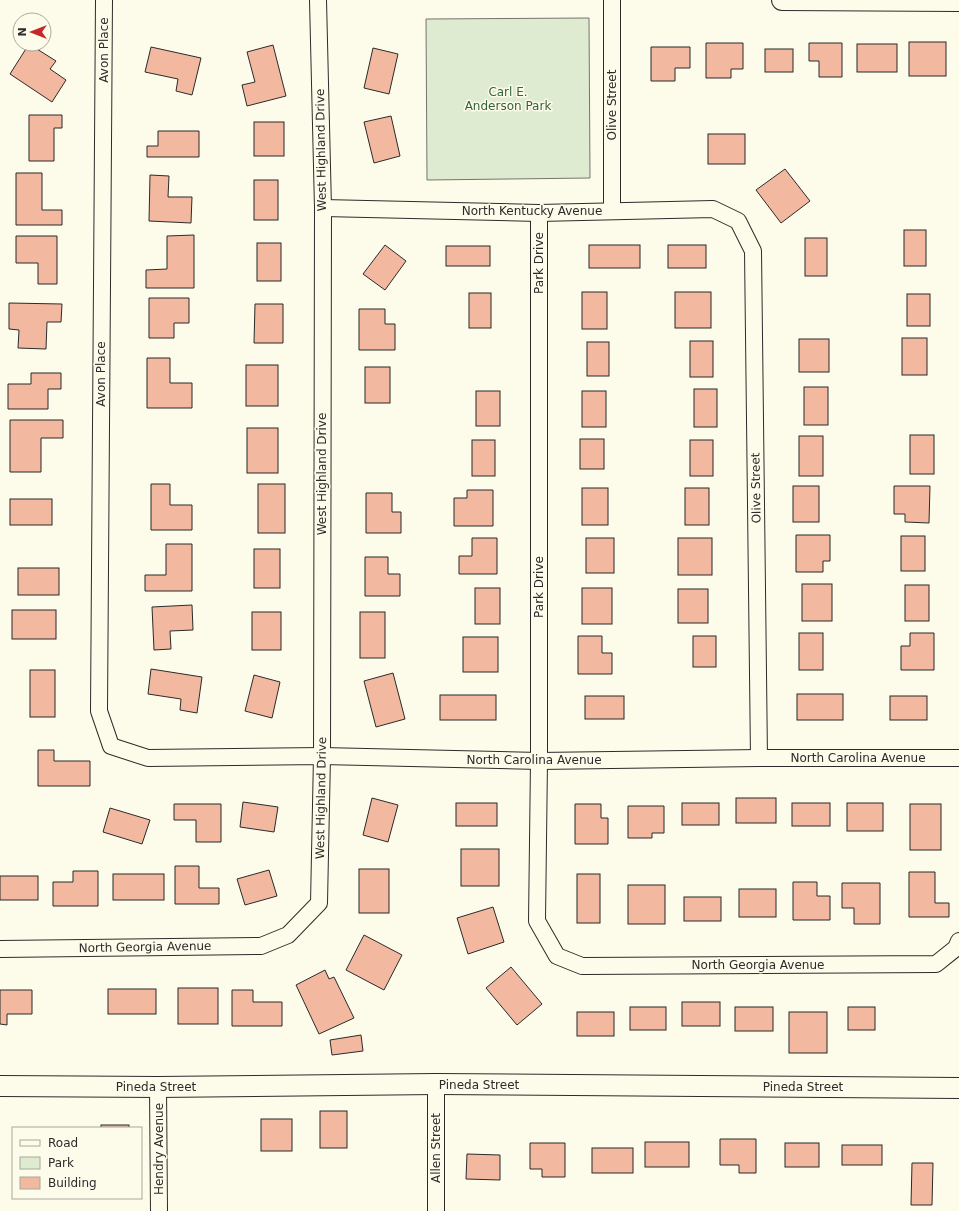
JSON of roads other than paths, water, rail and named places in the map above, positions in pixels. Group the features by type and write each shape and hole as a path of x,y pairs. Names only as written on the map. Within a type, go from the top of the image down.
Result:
{"street":[{"name":"Avon Place","path":"104,0 99,711 111,746"},
{"name":"West Highland Drive","path":"288,935 319,903 322,756 323,208 318,0"},
{"name":"Olive Street","path":"612,0 612,210"},
{"path":"782,0 959,1"},
{"name":"North Kentucky Avenue","path":"323,208 539,213 612,210 713,209 738,221"},
{"name":"Park Drive","path":"539,213 539,761 537,920 557,956"},
{"name":"Olive Street","path":"738,221 753,251 759,758"},
{"name":"North Carolina Avenue","path":"111,746 148,758 322,756 539,761 759,758 959,758"},
{"name":"North Georgia Avenue","path":"0,949 261,946 288,935"},
{"name":"North Georgia Avenue","path":"557,956 582,966 936,964 957,945"},
{"name":"Pineda Street","path":"0,1086 158,1087 436,1084 959,1088"},
{"name":"Allen Street","path":"436,1084 436,1211"},
{"name":"Hendry Avenue","path":"158,1087 159,1211"}],"park label":[{"name":"Carl E. Anderson Park","path":"508,99"}]}
